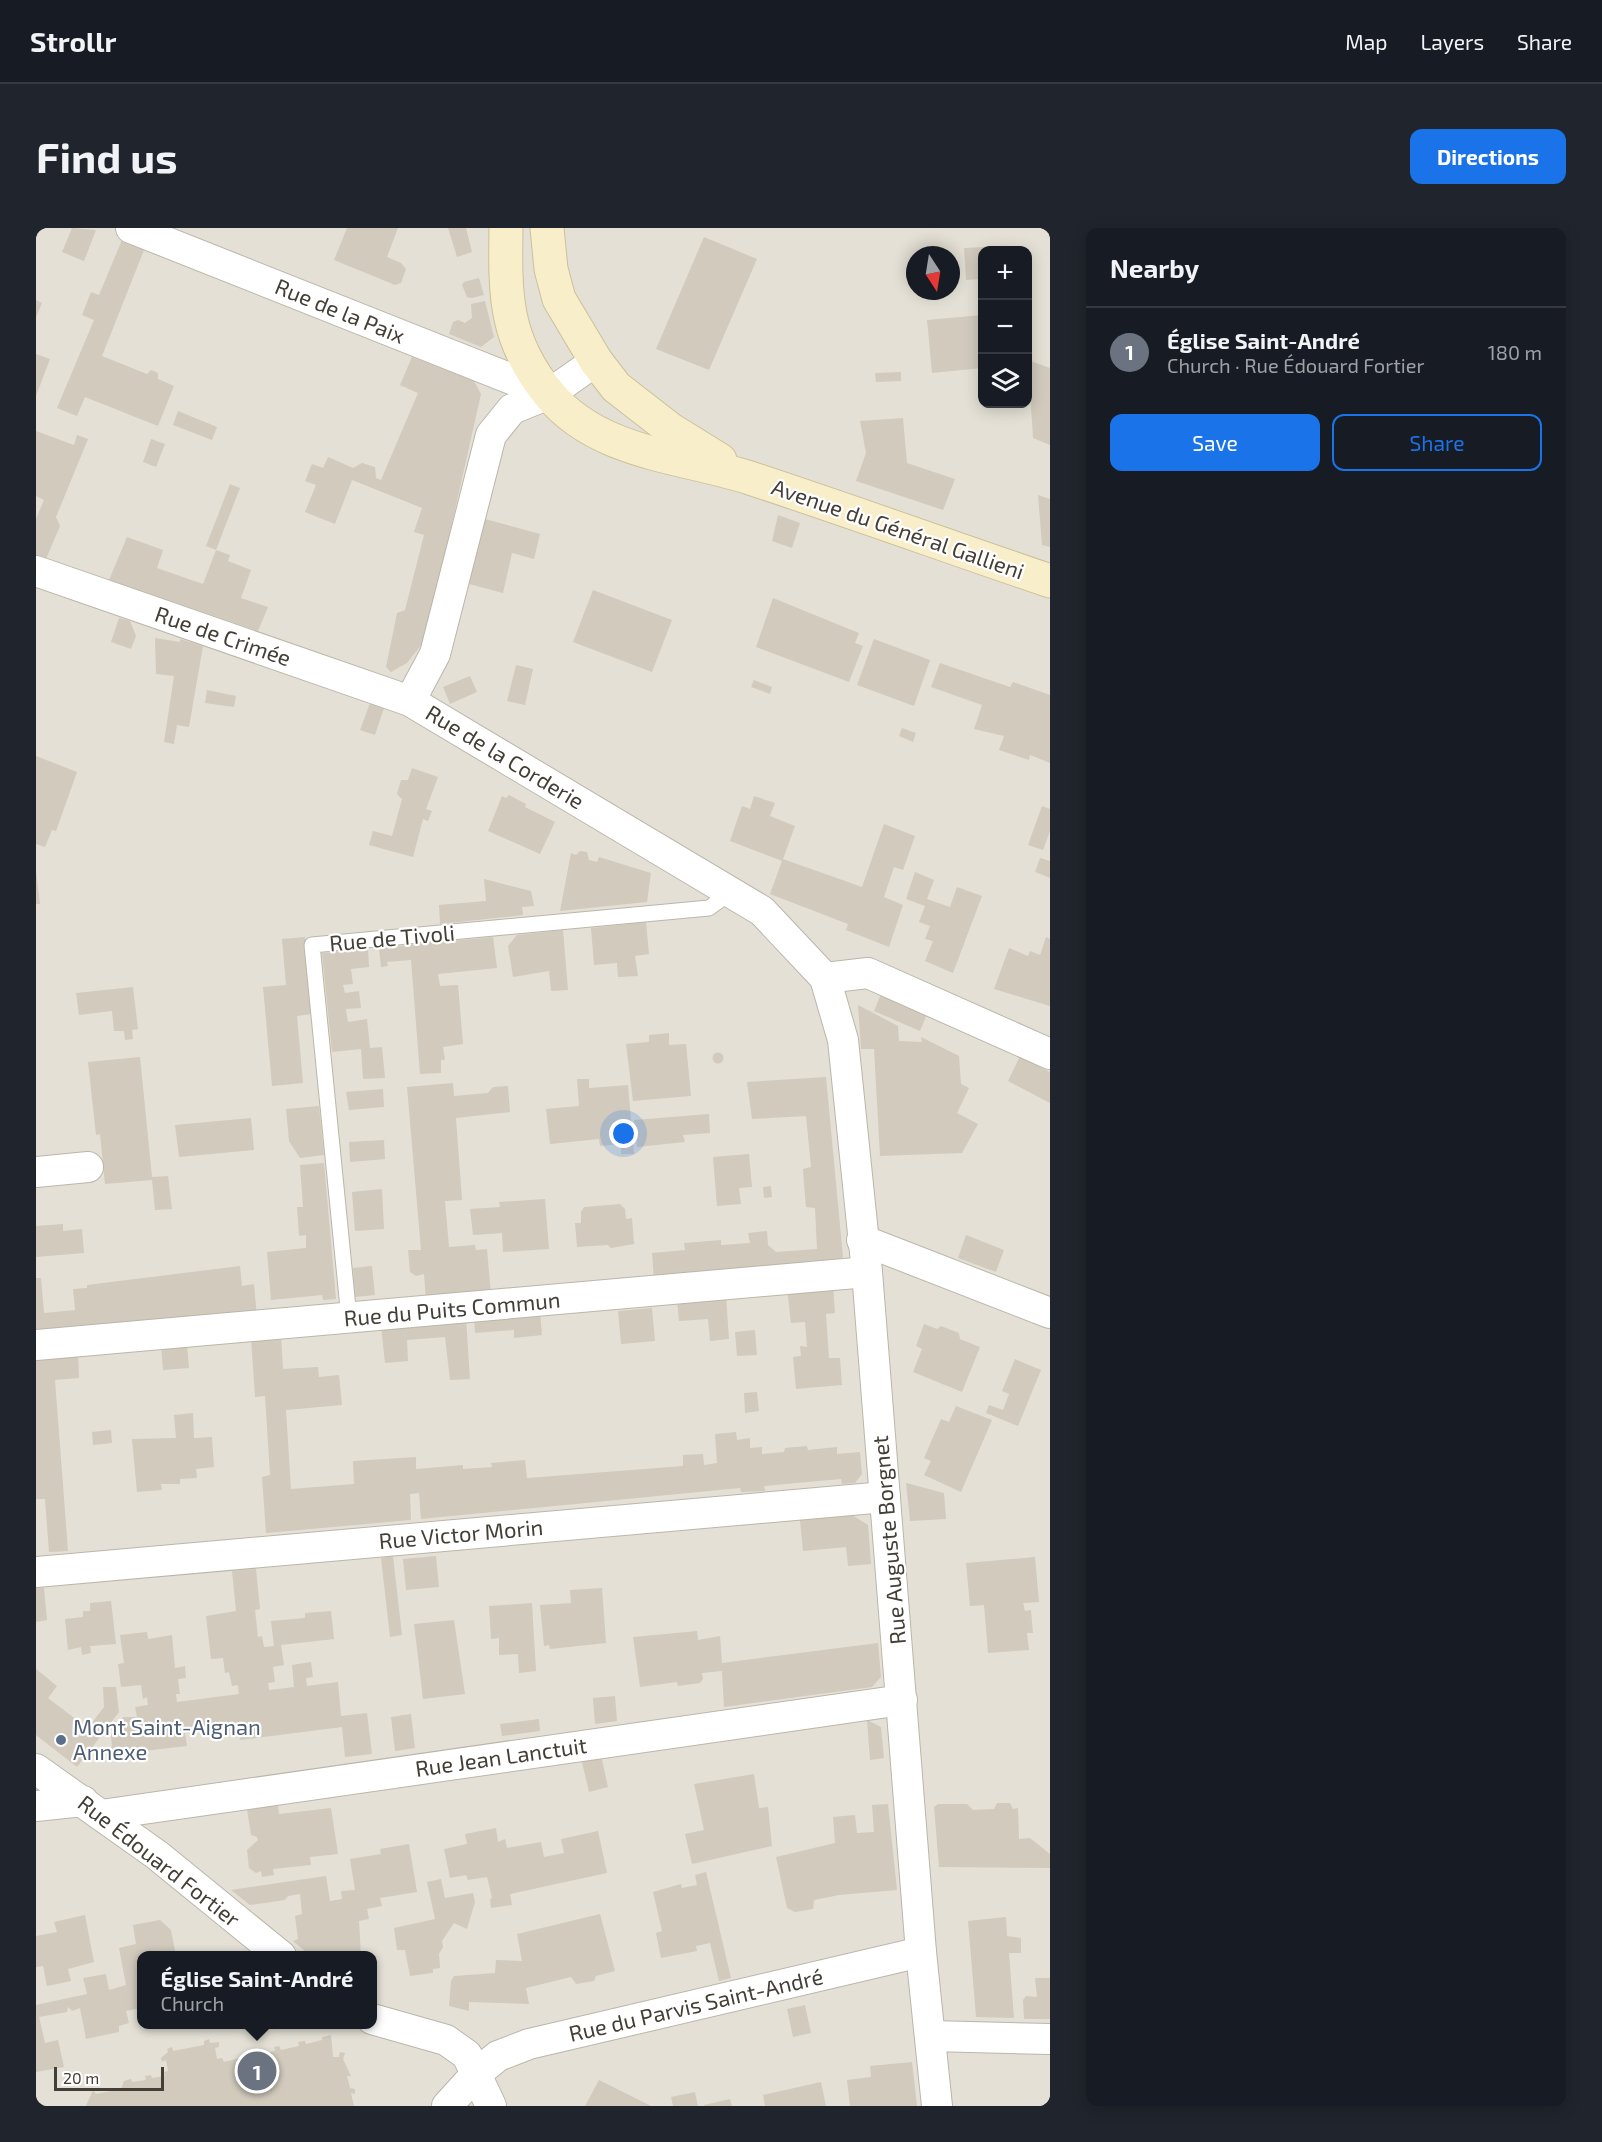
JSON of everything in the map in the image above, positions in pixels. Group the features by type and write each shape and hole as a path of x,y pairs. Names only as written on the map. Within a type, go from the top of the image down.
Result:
{"street":[{"name":"Rue de la Paix","path":"131,228 549,394"},
{"path":"547,228 551,268 559,299 596,361 616,387 670,429 747,477"},
{"path":"503,230 504,278 510,318 518,344 549,394 589,428 624,445 747,477"},
{"path":"503,230 535,251 551,268"},
{"name":"Rue de la Corderie","path":"596,361 549,394 512,409 490,435 435,654 410,701 762,911 825,978"},
{"name":"Avenue du Général Gallieni","path":"747,477 1050,581"},
{"name":"Rue de Crimée","path":"36,571 410,701"},
{"path":"825,978 868,973 1050,1054"},
{"name":"Rue Auguste Borgnet","path":"825,978 843,1040 867,1272 921,1952 937,2106"},
{"path":"36,1172 88,1167"},
{"path":"862,1240 1050,1313"},
{"name":"Rue du Puits Commun","path":"36,1345 867,1272"},
{"name":"Rue Victor Morin","path":"36,1572 885,1497"},
{"name":"Rue Jean Lanctuit","path":"36,1806 92,1808 902,1700"},
{"name":"Rue Édouard Fortier","path":"36,1768 157,1855 275,1951"},
{"name":"Rue du Parvis Saint-André","path":"447,2106 477,2073 498,2056 529,2044 921,1952"},
{"path":"377,2020 446,2040 467,2055 491,2106"},
{"path":"931,2036 1050,2039"}],"lane":[{"name":"Rue de Tivoli","path":"349,1318 312,945 708,908 731,892"}],"shaded area":[{"path":"36,228 1050,228 1050,2106 36,2106"}],"building":[{"path":"72,228 96,230 84,261 62,252"},
{"path":"347,228 398,228 387,257 401,263 406,269 401,283 395,285 334,260"},
{"path":"448,228 466,228 472,252 457,257"},
{"path":"704,237 757,259 709,370 656,349"},
{"path":"122,240 144,250 102,356 147,374 151,370 158,373 158,379 174,386 158,426 85,397 77,416 57,408 94,320 82,315 91,292 99,295"},
{"path":"978,247 978,279 966,280 964,248"},
{"path":"479,278 484,295 467,297 462,285 464,282"},
{"path":"36,300 42,303 36,317"},
{"path":"485,301 494,337 481,347 449,334 453,322 458,320 465,323 472,318 471,304"},
{"path":"978,315 978,368 932,373 927,320"},
{"path":"36,354 50,359 36,396"},
{"path":"412,357 474,381 481,394 426,639 407,663 391,672 386,667 397,613 405,610 424,535 414,532 422,508 352,480 335,524 305,512 316,485 305,481 312,464 323,468 328,457 353,468 362,463 375,467 376,478 381,480 418,393 400,385"},
{"path":"1032,361 1050,368 1050,445 1033,438"},
{"path":"901,372 901,381 876,382 875,373"},
{"path":"178,411 217,427 212,440 173,425"},
{"path":"903,418 907,463 955,479 943,510 856,481 866,453 860,421"},
{"path":"36,431 74,445 77,435 88,439 56,517 60,526 46,559 36,556 36,519 44,500 36,496"},
{"path":"151,439 165,444 156,467 143,462"},
{"path":"230,484 240,488 216,550 206,546"},
{"path":"1038,495 1050,499 1050,547 1042,545"},
{"path":"778,515 800,523 792,548 772,541"},
{"path":"485,519 540,534 534,559 512,553 503,593 469,584"},
{"path":"127,537 163,550 157,568 203,584 216,550 230,555 228,561 251,570 241,598 268,607 258,631 109,580"},
{"path":"593,590 672,620 652,672 573,642"},
{"path":"773,598 859,633 855,643 863,646 849,682 756,647"},
{"path":"119,618 130,621 136,636 131,649 111,642"},
{"path":"155,638 180,642 180,639 203,646 189,727 177,725 174,744 164,742 174,676 156,674"},
{"path":"874,639 930,660 914,706 857,685"},
{"path":"940,663 1010,687 1013,682 1050,695 1050,763 1030,755 1029,760 999,750 1004,736 974,729 982,705 931,687"},
{"path":"516,665 533,669 525,705 507,701"},
{"path":"470,676 477,692 450,704 443,687"},
{"path":"754,680 772,687 770,694 751,687"},
{"path":"207,690 236,696 234,707 205,703"},
{"path":"370,703 384,708 375,735 360,730"},
{"path":"902,728 916,733 913,742 899,736"},
{"path":"36,756 77,772 56,831 52,830 45,847 36,844"},
{"path":"412,768 438,777 426,809 432,811 428,821 423,819 413,857 369,845 373,831 392,836 402,799 397,794 401,780 408,780"},
{"path":"509,795 526,804 525,807 555,822 540,854 488,831 502,796 506,798"},
{"path":"754,796 775,803 770,816 795,826 783,859 862,887 884,824 915,836 903,870 894,867 884,897 903,905 889,947 846,930 848,924 770,894 782,861 730,841 742,806 750,809"},
{"path":"1042,806 1050,809 1050,831 1043,850 1028,845"},
{"path":"580,851 587,852 589,860 597,862 599,857 651,873 647,902 560,911 571,853 576,855"},
{"path":"1040,858 1050,861 1050,878 1035,872"},
{"path":"36,871 40,904 36,904"},
{"path":"915,872 934,880 927,899 950,907 957,887 982,896 953,973 925,961 933,941 925,939 930,926 919,922 925,906 906,899"},
{"path":"484,879 531,891 534,906 522,907 523,915 440,924 439,905 486,901"},
{"path":"646,922 649,954 635,956 638,976 618,977 617,963 594,965 591,928"},
{"path":"563,930 568,990 551,991 549,971 513,977 508,946 517,935"},
{"path":"305,937 311,1014 297,1016 303,1083 272,1086 263,987 286,985 282,939"},
{"path":"493,937 497,968 438,974 440,986 458,985 463,1044 443,1047 445,1060 441,1060 441,1073 420,1074 411,960 387,962 388,966 381,967 379,948"},
{"path":"1046,937 1050,939 1050,1006 994,989 1009,948 1028,956 1030,951 1040,955"},
{"path":"368,949 369,967 351,969 353,984 343,985 345,993 359,991 361,1008 346,1009 348,1022 367,1019 370,1048 382,1047 385,1078 363,1079 361,1049 332,1052 322,953"},
{"path":"133,987 138,1029 132,1030 133,1039 125,1040 124,1031 114,1031 112,1011 79,1015 76,993"},
{"path":"881,994 927,1014 920,1031 874,1011"},
{"path":"858,1005 898,1026 899,1041 922,1042 921,1037 959,1056 961,1084 969,1088 957,1113 978,1124 962,1153 880,1156 874,1049 861,1049"},
{"path":"669,1033 669,1045 686,1044 691,1096 633,1101 626,1044 649,1042 649,1035"},
{"path":"718,1053 722,1054 722,1062 718,1063 714,1062 713,1058 714,1054"},
{"path":"1020,1056 1050,1072 1050,1103 1008,1081"},
{"path":"140,1057 152,1177 168,1176 172,1209 155,1210 152,1180 105,1184 100,1134 96,1135 88,1062"},
{"path":"826,1077 843,1257 838,1261 654,1279 652,1253 685,1250 684,1243 721,1240 721,1245 750,1243 748,1233 767,1231 768,1245 776,1252 817,1249 815,1208 806,1207 804,1184 803,1169 811,1167 806,1116 752,1119 747,1082"},
{"path":"577,1079 589,1079 589,1088 628,1085 634,1154 621,1154 621,1144 600,1146 599,1139 550,1144 546,1109 579,1106"},
{"path":"453,1083 454,1096 488,1093 493,1087 508,1086 510,1112 456,1118 462,1200 445,1201 449,1247 475,1245 476,1250 487,1249 491,1294 426,1300 424,1274 416,1276 410,1272 408,1250 421,1250 407,1087"},
{"path":"383,1089 384,1107 349,1110 346,1092"},
{"path":"319,1106 324,1155 300,1158 289,1141 286,1109"},
{"path":"709,1114 710,1133 683,1135 685,1142 637,1147 634,1120"},
{"path":"251,1118 254,1150 179,1157 175,1125"},
{"path":"384,1140 385,1159 350,1162 349,1142"},
{"path":"749,1154 752,1187 739,1188 741,1204 717,1206 713,1157"},
{"path":"324,1163 336,1299 323,1300 322,1295 271,1300 267,1252 306,1248 306,1235 299,1236 297,1207 303,1207 300,1165"},
{"path":"771,1186 772,1197 764,1198 763,1187"},
{"path":"382,1189 384,1229 355,1231 352,1192"},
{"path":"545,1199 549,1249 503,1252 502,1233 473,1235 470,1209 500,1207 499,1202"},
{"path":"620,1204 625,1209 626,1219 632,1218 634,1244 611,1248 608,1245 577,1247 575,1223 581,1223 581,1212 584,1207"},
{"path":"63,1224 63,1231 82,1229 84,1253 36,1257 36,1226"},
{"path":"966,1235 1004,1250 996,1272 958,1258"},
{"path":"240,1266 242,1286 254,1284 257,1317 36,1335 36,1278 41,1278 44,1313 75,1310 73,1289 87,1288 87,1285"},
{"path":"372,1266 375,1295 355,1297 353,1268"},
{"path":"833,1285 835,1313 826,1314 829,1358 840,1358 842,1385 796,1389 793,1357 801,1356 800,1346 807,1347 805,1322 791,1323 787,1289"},
{"path":"726,1296 729,1339 710,1341 708,1319 679,1321 677,1300"},
{"path":"652,1308 655,1341 621,1344 618,1311"},
{"path":"540,1312 542,1335 514,1338 514,1330 475,1333 474,1318"},
{"path":"466,1319 470,1379 450,1380 445,1337 407,1340 408,1361 385,1363 381,1326"},
{"path":"924,1324 937,1329 941,1326 959,1333 960,1339 980,1347 962,1392 913,1372 922,1349 916,1346"},
{"path":"755,1330 757,1355 737,1356 735,1332"},
{"path":"281,1335 283,1369 318,1367 319,1377 339,1375 342,1405 286,1410 291,1489 354,1484 353,1461 416,1457 416,1469 463,1465 463,1469 492,1467 491,1463 525,1460 527,1478 683,1466 683,1455 703,1454 704,1465 717,1463 715,1434 736,1432 737,1440 750,1438 750,1448 762,1447 762,1454 784,1452 785,1448 807,1446 808,1450 837,1447 837,1454 860,1452 862,1474 855,1483 842,1484 841,1479 764,1486 765,1491 741,1492 740,1488 421,1519 419,1493 410,1494 411,1520 266,1533 262,1477 270,1475 265,1396 255,1397 251,1338"},
{"path":"187,1344 189,1368 163,1370 161,1346"},
{"path":"78,1353 79,1378 55,1380 68,1551 49,1552 45,1499 36,1499 36,1357"},
{"path":"1015,1359 1041,1370 1018,1426 986,1413 989,1405 1003,1410 1009,1394 1002,1391"},
{"path":"757,1392 759,1411 745,1413 744,1393"},
{"path":"956,1406 992,1420 961,1492 924,1475 931,1461 924,1458 941,1419 949,1422"},
{"path":"193,1413 194,1438 212,1437 214,1467 196,1469 197,1478 180,1479 180,1484 161,1484 162,1490 137,1492 132,1439 176,1438 174,1415"},
{"path":"111,1430 112,1443 93,1445 92,1432"},
{"path":"906,1483 944,1493 946,1519 910,1521"},
{"path":"852,1515 868,1525 871,1564 848,1566 846,1547 803,1551 800,1520"},
{"path":"393,1556 402,1635 390,1637 381,1558"},
{"path":"436,1556 439,1587 406,1590 403,1559"},
{"path":"1035,1557 1039,1602 1023,1603 1025,1611 1031,1610 1033,1633 1027,1633 1029,1650 988,1653 984,1605 970,1606 966,1563"},
{"path":"256,1569 260,1609 255,1610 258,1637 262,1636 264,1647 274,1646 271,1621 305,1618 305,1613 331,1611 334,1639 281,1645 284,1665 273,1667 275,1682 268,1683 269,1690 294,1687 292,1665 311,1662 313,1677 306,1678 307,1686 338,1682 341,1716 367,1713 372,1754 345,1757 342,1727 240,1740 238,1727 185,1733 187,1746 118,1754 115,1760 108,1759 106,1753 112,1746 111,1735 123,1717 137,1717 135,1707 148,1705 147,1697 143,1699 141,1685 121,1687 118,1664 124,1663 120,1635 147,1632 148,1639 172,1635 175,1668 185,1666 186,1678 178,1679 180,1694 176,1694 177,1702 239,1694 238,1685 232,1686 229,1672 225,1673 223,1658 211,1659 206,1616 236,1611 232,1571"},
{"path":"36,1588 44,1588 47,1620 36,1622"},
{"path":"602,1588 606,1643 550,1649 549,1645 544,1646 540,1605 571,1603 570,1590"},
{"path":"111,1601 116,1644 90,1646 91,1653 82,1655 81,1647 68,1650 65,1619 83,1617 83,1611 90,1611 90,1603"},
{"path":"532,1603 536,1671 519,1673 518,1654 499,1655 499,1638 491,1639 489,1606"},
{"path":"454,1620 465,1694 423,1699 414,1624"},
{"path":"697,1631 698,1640 720,1636 722,1663 878,1643 881,1677 872,1687 724,1707 722,1671 702,1673 703,1679 700,1683 678,1686 677,1682 640,1687 633,1637"},
{"path":"36,1669 57,1686 48,1698 82,1724 80,1728 85,1732 104,1707 103,1687 116,1687 119,1712 77,1767 36,1735"},
{"path":"615,1696 617,1721 595,1724 593,1698"},
{"path":"411,1714 415,1748 395,1751 391,1717"},
{"path":"539,1719 540,1731 502,1736 500,1724"},
{"path":"867,1720 881,1727 884,1758 870,1760"},
{"path":"601,1755 608,1787 589,1792 581,1758"},
{"path":"754,1774 759,1808 768,1807 772,1846 692,1864 685,1834 704,1830 694,1784"},
{"path":"277,1798 279,1814 331,1808 338,1854 310,1857 311,1865 273,1869 274,1875 262,1877 261,1871 256,1873 249,1868 247,1850 258,1840 257,1837 251,1835 246,1803"},
{"path":"997,1803 1010,1803 1013,1809 1018,1808 1019,1839 1030,1838 1050,1854 1050,1868 939,1867 934,1807 938,1804 967,1804 973,1810 994,1809"},
{"path":"888,1804 897,1890 839,1895 814,1900 813,1909 795,1912 787,1908 776,1857 835,1843 833,1817 855,1815 857,1833 874,1832 872,1805"},
{"path":"496,1828 498,1842 505,1839 507,1848 541,1842 544,1857 564,1853 561,1839 598,1831 607,1873 510,1894 512,1905 491,1908 490,1899 492,1898 487,1877 468,1880 466,1875 450,1878 444,1849 467,1844 465,1834"},
{"path":"409,1844 417,1892 380,1898 382,1906 367,1909 369,1919 359,1921 361,1951 305,1951 293,1941 298,1939 295,1916 302,1914 300,1894 288,1896 285,1900 250,1905 231,1890 326,1876 330,1901 342,1899 341,1891 355,1890 350,1859 381,1854 380,1849"},
{"path":"706,1872 731,1978 719,1981 710,1943 696,1946 697,1951 661,1958 656,1933 662,1931 653,1892 681,1884 682,1888 697,1885 695,1875"},
{"path":"441,1879 445,1898 473,1893 475,1902 467,1929 454,1923 442,1941 443,1947 439,1954 440,1968 433,1969 433,1973 410,1976 405,1950 397,1950 394,1928 435,1919 427,1882"},
{"path":"600,1914 615,1971 596,1976 594,1981 576,1984 571,1977 526,1988 529,2004 469,2002 469,2011 449,2006 451,1981 454,1976 495,1973 496,1960 522,1961 517,1934"},
{"path":"85,1915 94,1962 68,1969 71,1981 47,1986 43,1966 36,1967 36,1936 57,1932 54,1922"},
{"path":"1006,1917 1007,1936 1021,1938 1021,1953 1009,1953 1014,2018 976,2017 968,1921"},
{"path":"160,1920 171,1930 175,1951 137,1951 137,2009 126,2011 129,2023 119,2026 119,2032 86,2039 80,2008 72,2011 68,2007 67,2012 39,2017 45,2043 58,2040 64,2067 36,2072 36,2005 87,1994 83,1978 106,1974 109,1990 126,1985 119,1948 136,1944 133,1925"},
{"path":"1035,1978 1050,1978 1050,2019 1024,2019 1023,2000 1026,1996 1037,1997"},
{"path":"805,2005 811,2033 793,2037 787,2009"},
{"path":"331,2035 333,2057 339,2057 340,2052 345,2053 343,2059 351,2076 347,2076 350,2088 355,2089 355,2094 351,2093 354,2106 86,2106 93,2090 96,2094 121,2089 124,2081 131,2079 132,2082 146,2080 145,2076 151,2075 152,2078 165,2076 164,2072 168,2071 166,2060 162,2062 161,2058 168,2052 167,2049 172,2047 173,2051 204,2045 204,2041 209,2039 210,2043 219,2042 219,2047 215,2048 217,2059 222,2058 224,2062 249,2056 248,2053 254,2052 255,2055 275,2051 274,2047 279,2046 281,2050 299,2046 298,2042 305,2041 306,2044"},
{"path":"912,2062 917,2106 850,2106 847,2080 871,2077 870,2066"},
{"path":"599,2080 651,2106 585,2106"},
{"path":"821,2082 826,2106 765,2106 763,2095"},
{"path":"695,2092 698,2106 673,2106 671,2097"},
{"path":"730,2099 732,2106 704,2106 704,2105"}],"place":[{"name":"Mont Saint-Aignan Annexe","path":"61,1740"},
{"name":"Église Saint-André","path":"257,2071"}]}
